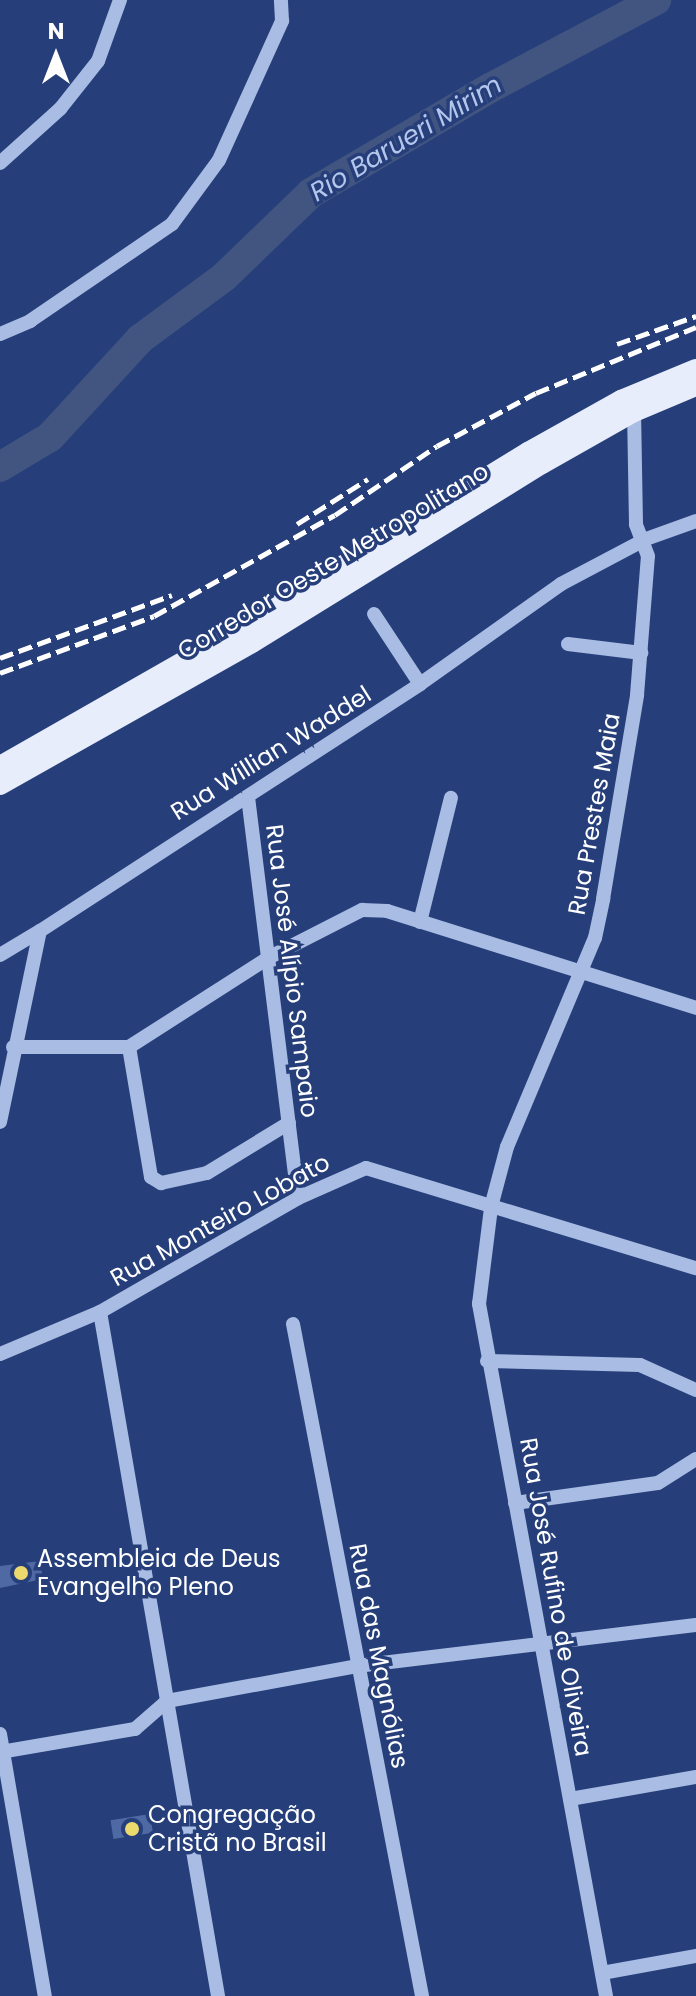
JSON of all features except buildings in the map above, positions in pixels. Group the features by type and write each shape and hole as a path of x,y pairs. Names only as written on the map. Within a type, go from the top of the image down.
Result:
{"main road":[{"path":"0,766 226,637 528,452 621,400 696,369"},
{"path":"634,412 657,392 696,375"},
{"name":"Corredor Oeste Metropolitano","path":"0,785 252,643 634,412 696,386"}],"street":[{"path":"0,163 60,109 98,61 120,0"},
{"path":"0,334 30,321 172,224 219,160 282,21 281,0"},
{"name":"Rua Prestes Maia","path":"491,1207 507,1147 583,970 603,899 641,653 646,539 636,524 634,412"},
{"name":"Rua Willian Waddel","path":"0,955 420,684 561,584 646,539 696,521"},
{"path":"374,614 420,684"},
{"path":"568,644 641,653"},
{"name":"Rua José Alípio Sampaio","path":"248,797 298,1198"},
{"path":"420,922 451,798"},
{"path":"13,1047 129,1047 268,958 362,910 420,922 583,970 696,1008"},
{"path":"0,1122 13,1047 40,931"},
{"path":"129,1047 151,1177 161,1183 207,1173 289,1123"},
{"name":"Rua Monteiro Lobato","path":"0,1354 100,1312 298,1198 366,1168 696,1268"},
{"name":"Rua José Rufino de Oliveira","path":"491,1207 479,1304 487,1361 606,1996"},
{"path":"100,1312 218,1996"},
{"name":"Rua das Magnólias","path":"293,1324 422,1996"},
{"path":"487,1361 640,1365 696,1390"},
{"path":"515,1503 658,1483 696,1459"},
{"path":"2,1752 135,1729 167,1701 357,1666 696,1625"},
{"path":"0,1734 45,1996"},
{"path":"570,1799 696,1777"},
{"path":"602,1973 696,1956"}],"waterway":[{"name":"Rio Barueri Mirim","path":"0,467 50,437 140,339 224,277 311,193 490,88 656,0"}],"railway":[{"path":"617,344 696,316"},
{"path":"0,673 154,616 335,515 437,446 536,393 696,327"},
{"path":"297,524 368,479"},
{"path":"0,658 172,595"}],"place":[{"name":"Assembleia de Deus Evangelho Pleno","path":"21,1573"},
{"name":"Congregação Cristã no Brasil","path":"132,1829"}]}
